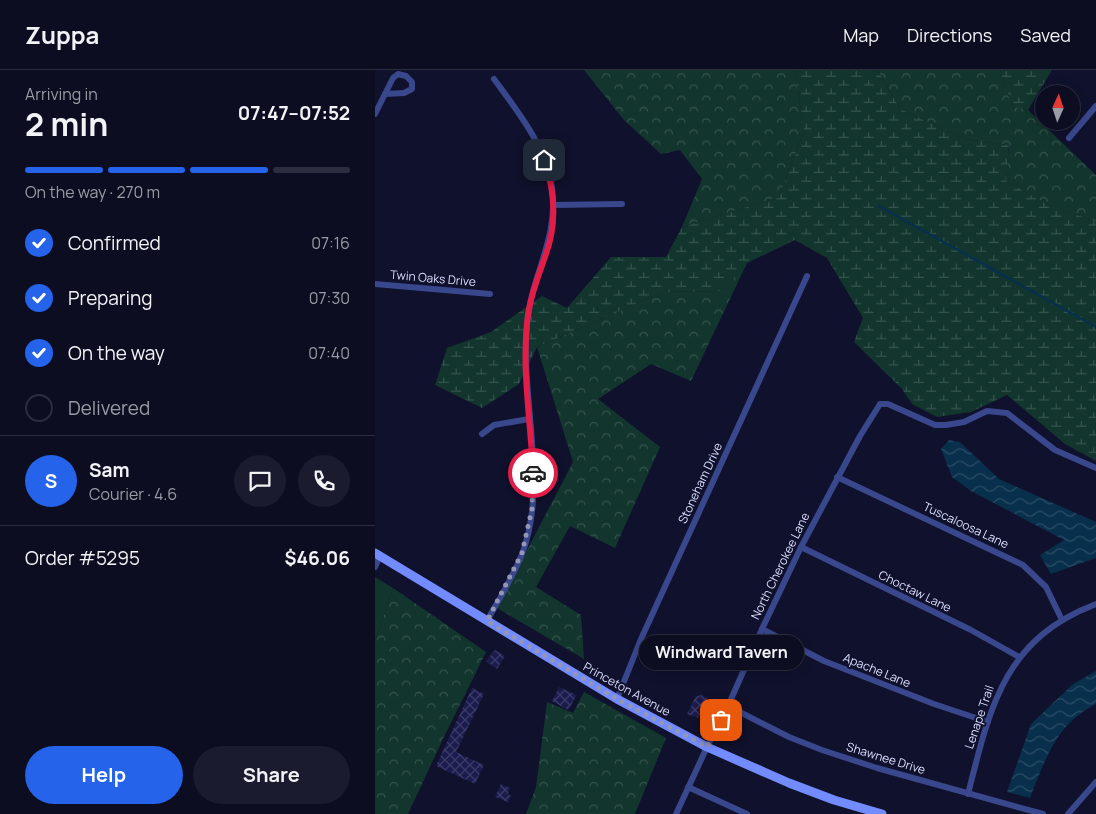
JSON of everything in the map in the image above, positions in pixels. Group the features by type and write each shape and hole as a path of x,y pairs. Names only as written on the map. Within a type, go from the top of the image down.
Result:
{"main road":[{"name":"Princeton Avenue","path":"378,555 617,699 707,747 789,783 834,800 883,814"}],"street":[{"path":"487,621 522,553 529,528 532,509 533,473 526,357 527,324 532,293 551,237 553,205 552,187 541,150 519,114 494,79"},
{"path":"375,114 385,94"},
{"path":"1069,138 1096,107"},
{"path":"553,205 622,204"},
{"name":"Stoneham Drive","path":"617,699 641,639 807,276"},
{"name":"Twin Oaks Drive","path":"375,284 490,294"},
{"name":"North Cherokee Lane","path":"676,814 707,747 729,706 762,629 801,547 837,477 880,404 888,404 935,425 946,426 964,422 987,411 1007,413 1055,450 1096,468"},
{"path":"482,434 494,425 529,419"},
{"name":"Tuscaloosa Lane","path":"837,477 1023,565 1046,587 1062,620"},
{"name":"Choctaw Lane","path":"801,547 971,630 1019,657"},
{"path":"375,566 378,555"},
{"name":"Lenape Trail","path":"969,794 988,722 998,693 1019,657 1052,626 1080,610 1096,604"},
{"name":"Apache Lane","path":"762,629 824,661 934,704 988,722"},
{"name":"Shawnee Drive","path":"729,706 789,737 822,750 1043,814"},
{"path":"1068,814 1096,782"},
{"path":"688,787 747,814"}],"green space":[{"path":"584,70 795,70 804,131 779,197 682,227 702,179 680,150 661,154 624,120"},
{"path":"795,70 878,70 900,109 965,139 1009,145 1006,181 1043,202 1096,222 1096,461 1065,444 1007,395 971,412 937,417 912,404 902,389 854,342 863,318 827,258 795,240 747,263 722,291 663,292 537,347 519,384 482,408 435,385 447,348 491,332 542,296 567,308 611,257 666,257 682,227 779,197 804,131"},
{"path":"878,70 1000,70 1012,106 1028,110 1035,117 1035,130 1049,130 1096,175 1096,222 1043,202 1006,181 1009,145 965,139 900,109"},
{"path":"1000,70 1052,70 1043,85 1035,85 1035,98 1028,110 1012,106"},
{"path":"747,263 691,381 651,364 598,399 660,447 615,548 570,526 536,587 581,615 584,659 497,608 573,462 537,347 663,292 722,291"},
{"path":"375,577 393,588 375,641"},
{"path":"393,588 486,652 408,814 375,814 375,641"},
{"path":"584,692 666,738 635,814 526,814 536,787 547,702 573,713"}],"water":[{"path":"949,440 960,442 999,479 1096,522 1096,558 1051,574 1040,555 1064,540 971,491 952,477 941,449"},
{"path":"1096,671 1096,704 1076,717 1061,734 1048,754 1030,798 1007,792 1031,724 1073,684"}],"building":[{"path":"495,650 505,656 497,669 486,661"},
{"path":"559,687 577,695 568,710 552,701"},
{"path":"472,688 484,694 456,752 484,765 475,784 436,766"},
{"path":"702,695 707,698 698,718 687,714 696,696"},
{"path":"501,784 510,788 508,794 511,796 508,802 495,797"}],"waterway":[{"path":"879,206 1096,327"}],"way so far":[{"path":"533,473 532,509 522,553 487,621 617,699 707,747 721,720"}],"place":[{"name":"Windward Tavern","path":"721,720"}],"route":[{"path":"533,473 526,357 527,324 532,293 551,237 552,187 544,160"}]}
